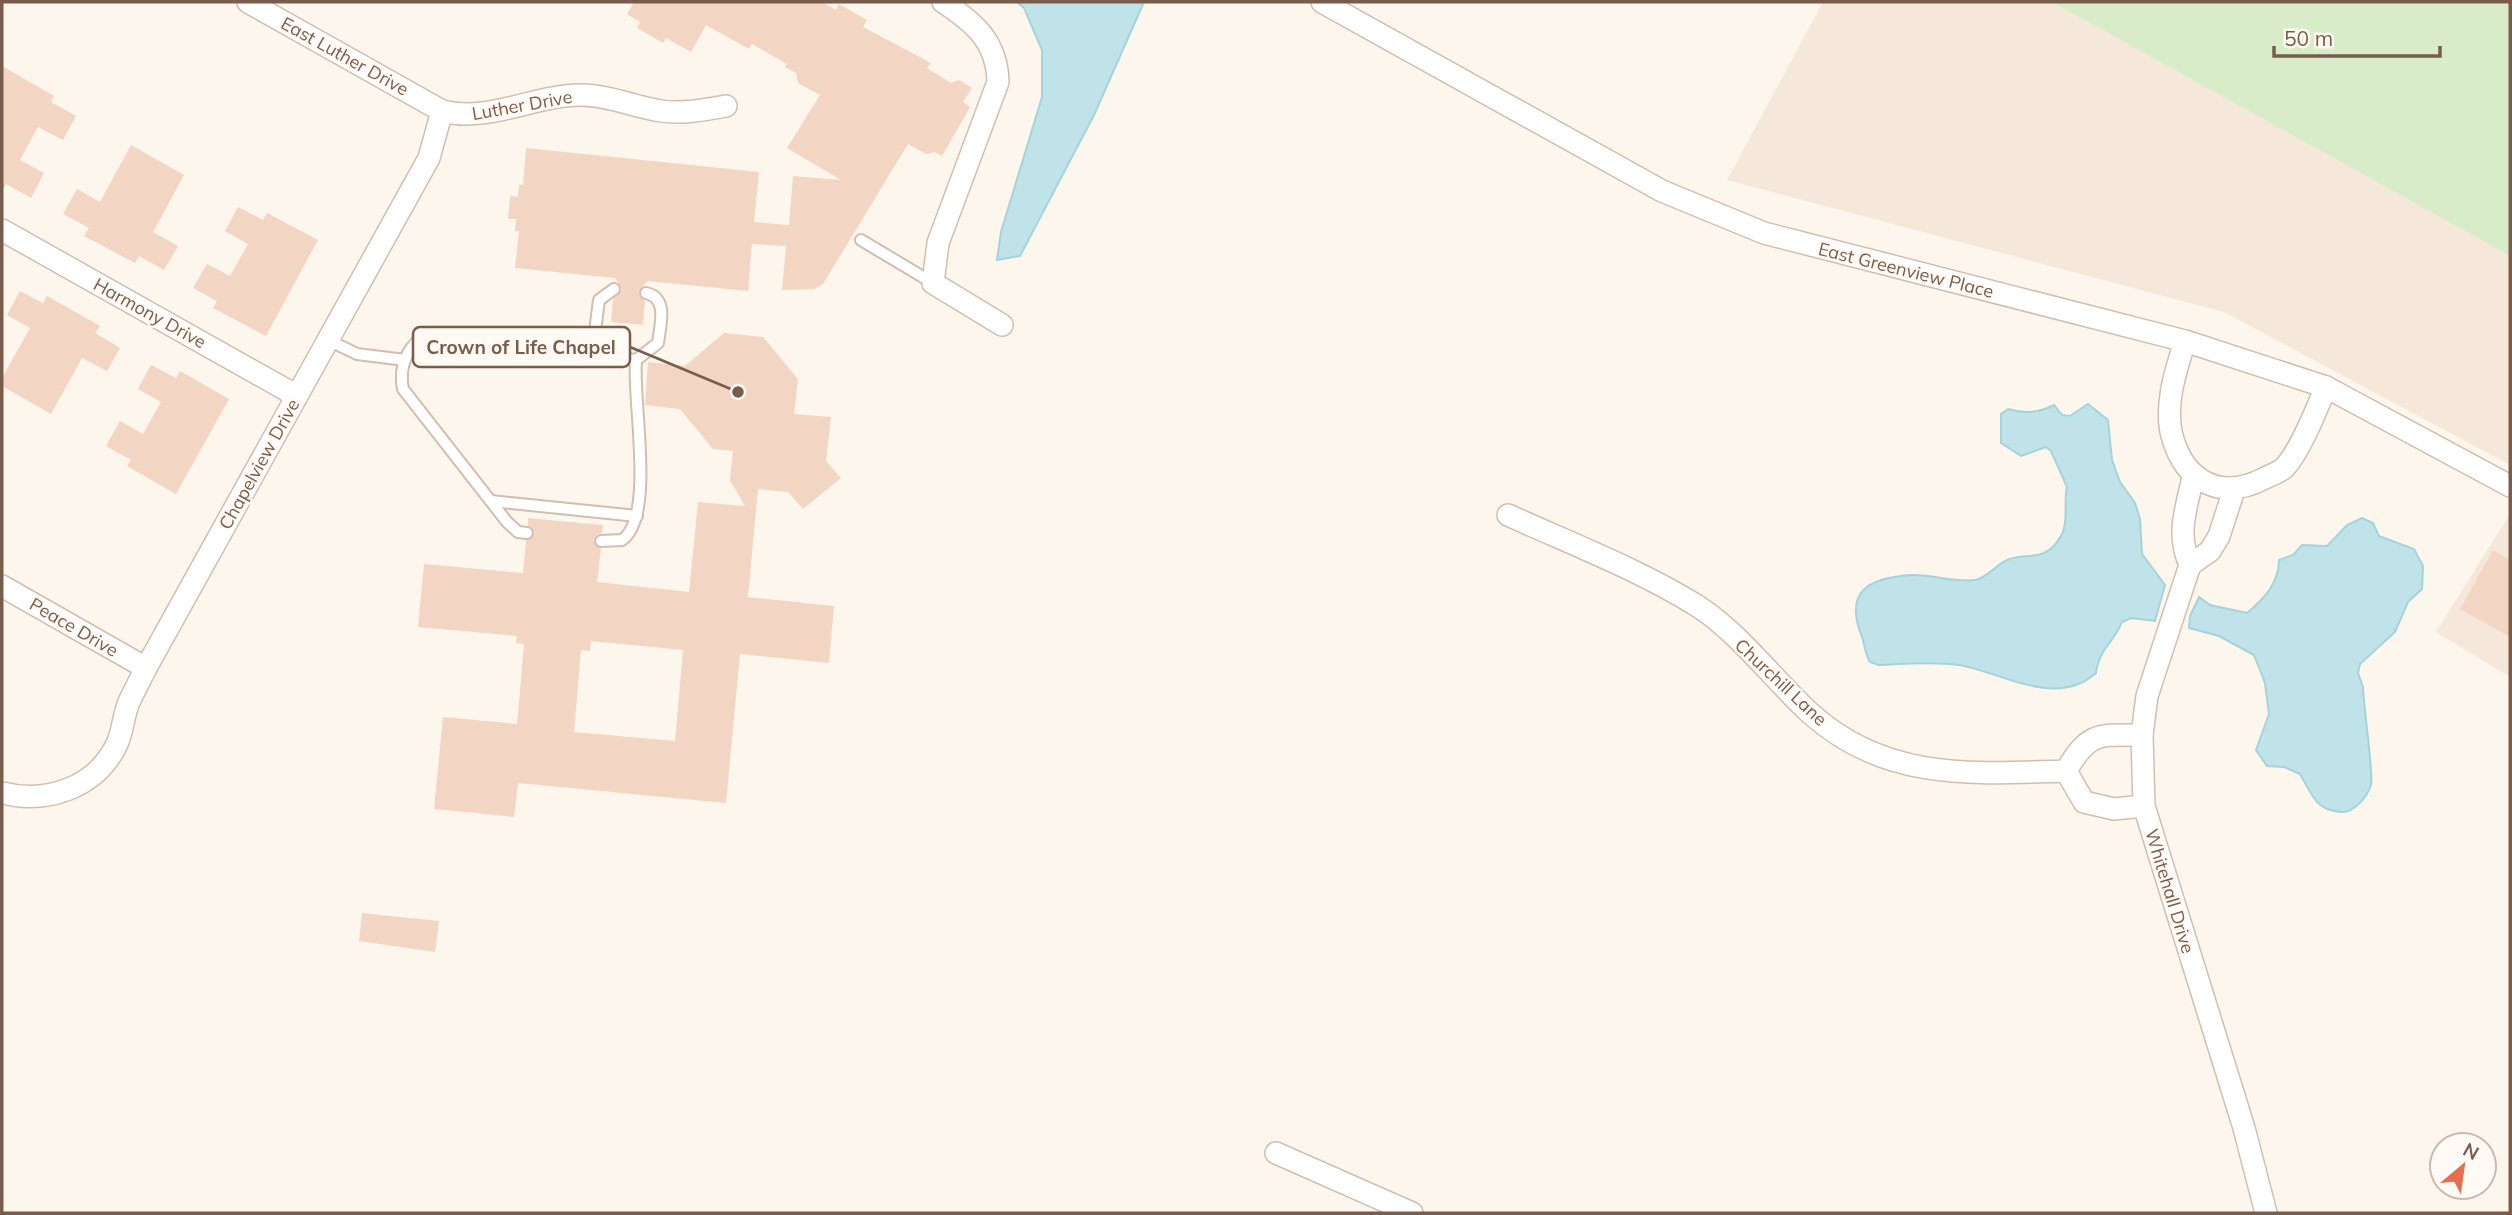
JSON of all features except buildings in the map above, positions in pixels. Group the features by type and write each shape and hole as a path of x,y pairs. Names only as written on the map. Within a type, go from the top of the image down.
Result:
{"street":[{"name":"East Luther Drive","path":"248,2 442,111"},
{"path":"943,2 976,25 985,36 995,60 998,82 992,105 938,243 933,283 1002,325"},
{"name":"East Greenview Place","path":"1322,2 1662,191 1763,233 2185,341 2326,387 2510,486"},
{"name":"Luther Drive","path":"442,111 474,114 558,96 582,95 609,97 662,111 697,111 726,106"},
{"name":"Chapelview Drive","path":"2,793 18,797 52,794 83,783 108,758 117,744 128,703 146,668 429,158 442,111"},
{"name":"Harmony Drive","path":"2,230 297,396"},
{"path":"2185,341 2171,385 2172,435 2193,477 2213,486 2234,490 2250,486 2284,468 2311,421 2326,387"},
{"path":"2190,565 2181,545 2182,524 2193,477"},
{"name":"Whitehall Drive","path":"2234,490 2219,536 2210,551 2190,565 2147,696 2142,735 2144,806 2244,1128 2266,1213"},
{"name":"Churchill Lane","path":"1508,515 1700,608 1758,660 1812,715 1856,745 1905,766 1980,774 2066,771"},
{"name":"Peace Drive","path":"2,586 146,668"},
{"path":"2142,735 2100,735 2080,747 2066,771 2084,802 2114,809 2144,806"},
{"path":"1276,1153 1412,1213"}],"lane":[{"path":"860,240 933,283"},
{"path":"592,355 599,300 614,289"},
{"path":"527,533 513,528 403,389 405,360 410,347 422,337 636,360 658,343 660,304 657,298 646,293"},
{"path":"328,340 357,354 405,360"},
{"path":"601,541 614,541 628,535 637,516 640,440 634,387 636,360"},
{"path":"491,501 637,516"}],"shaded area":[{"path":"1823,2 2052,2 2510,256 2510,465 2224,312 1727,180"},
{"path":"2510,514 2510,677 2436,632"}],"green space":[{"path":"2052,2 2510,2 2510,256"}],"water":[{"path":"1017,2 1144,2 1094,115 1020,256 997,260 1001,232 1042,97 1042,50 1024,8"},
{"path":"2088,404 2108,420 2112,460 2120,482 2135,503 2140,519 2142,554 2165,585 2155,621 2131,618 2122,622 2103,651 2096,673 2080,683 2064,688 2029,685 1959,665 1878,665 1870,662 1857,622 1856,609 1858,598 1871,584 1911,575 1975,580 1984,577 2007,560 2041,554 2059,539 2064,527 2067,487 2051,451 2046,447 2021,456 2001,443 2001,414 2008,409 2031,412 2054,405 2062,415 2070,416"},
{"path":"2362,518 2373,523 2379,536 2414,549 2423,566 2422,589 2408,602 2395,632 2360,664 2358,673 2363,687 2371,785 2359,803 2351,810 2341,812 2332,811 2320,804 2300,774 2284,767 2267,766 2256,750 2269,714 2265,683 2254,655 2219,636 2189,628 2190,616 2199,597 2210,605 2247,613 2269,590 2276,576 2279,560 2293,555 2302,545 2327,546 2347,525"}],"place":[{"name":"Crown of Life Chapel","path":"738,392"}]}
